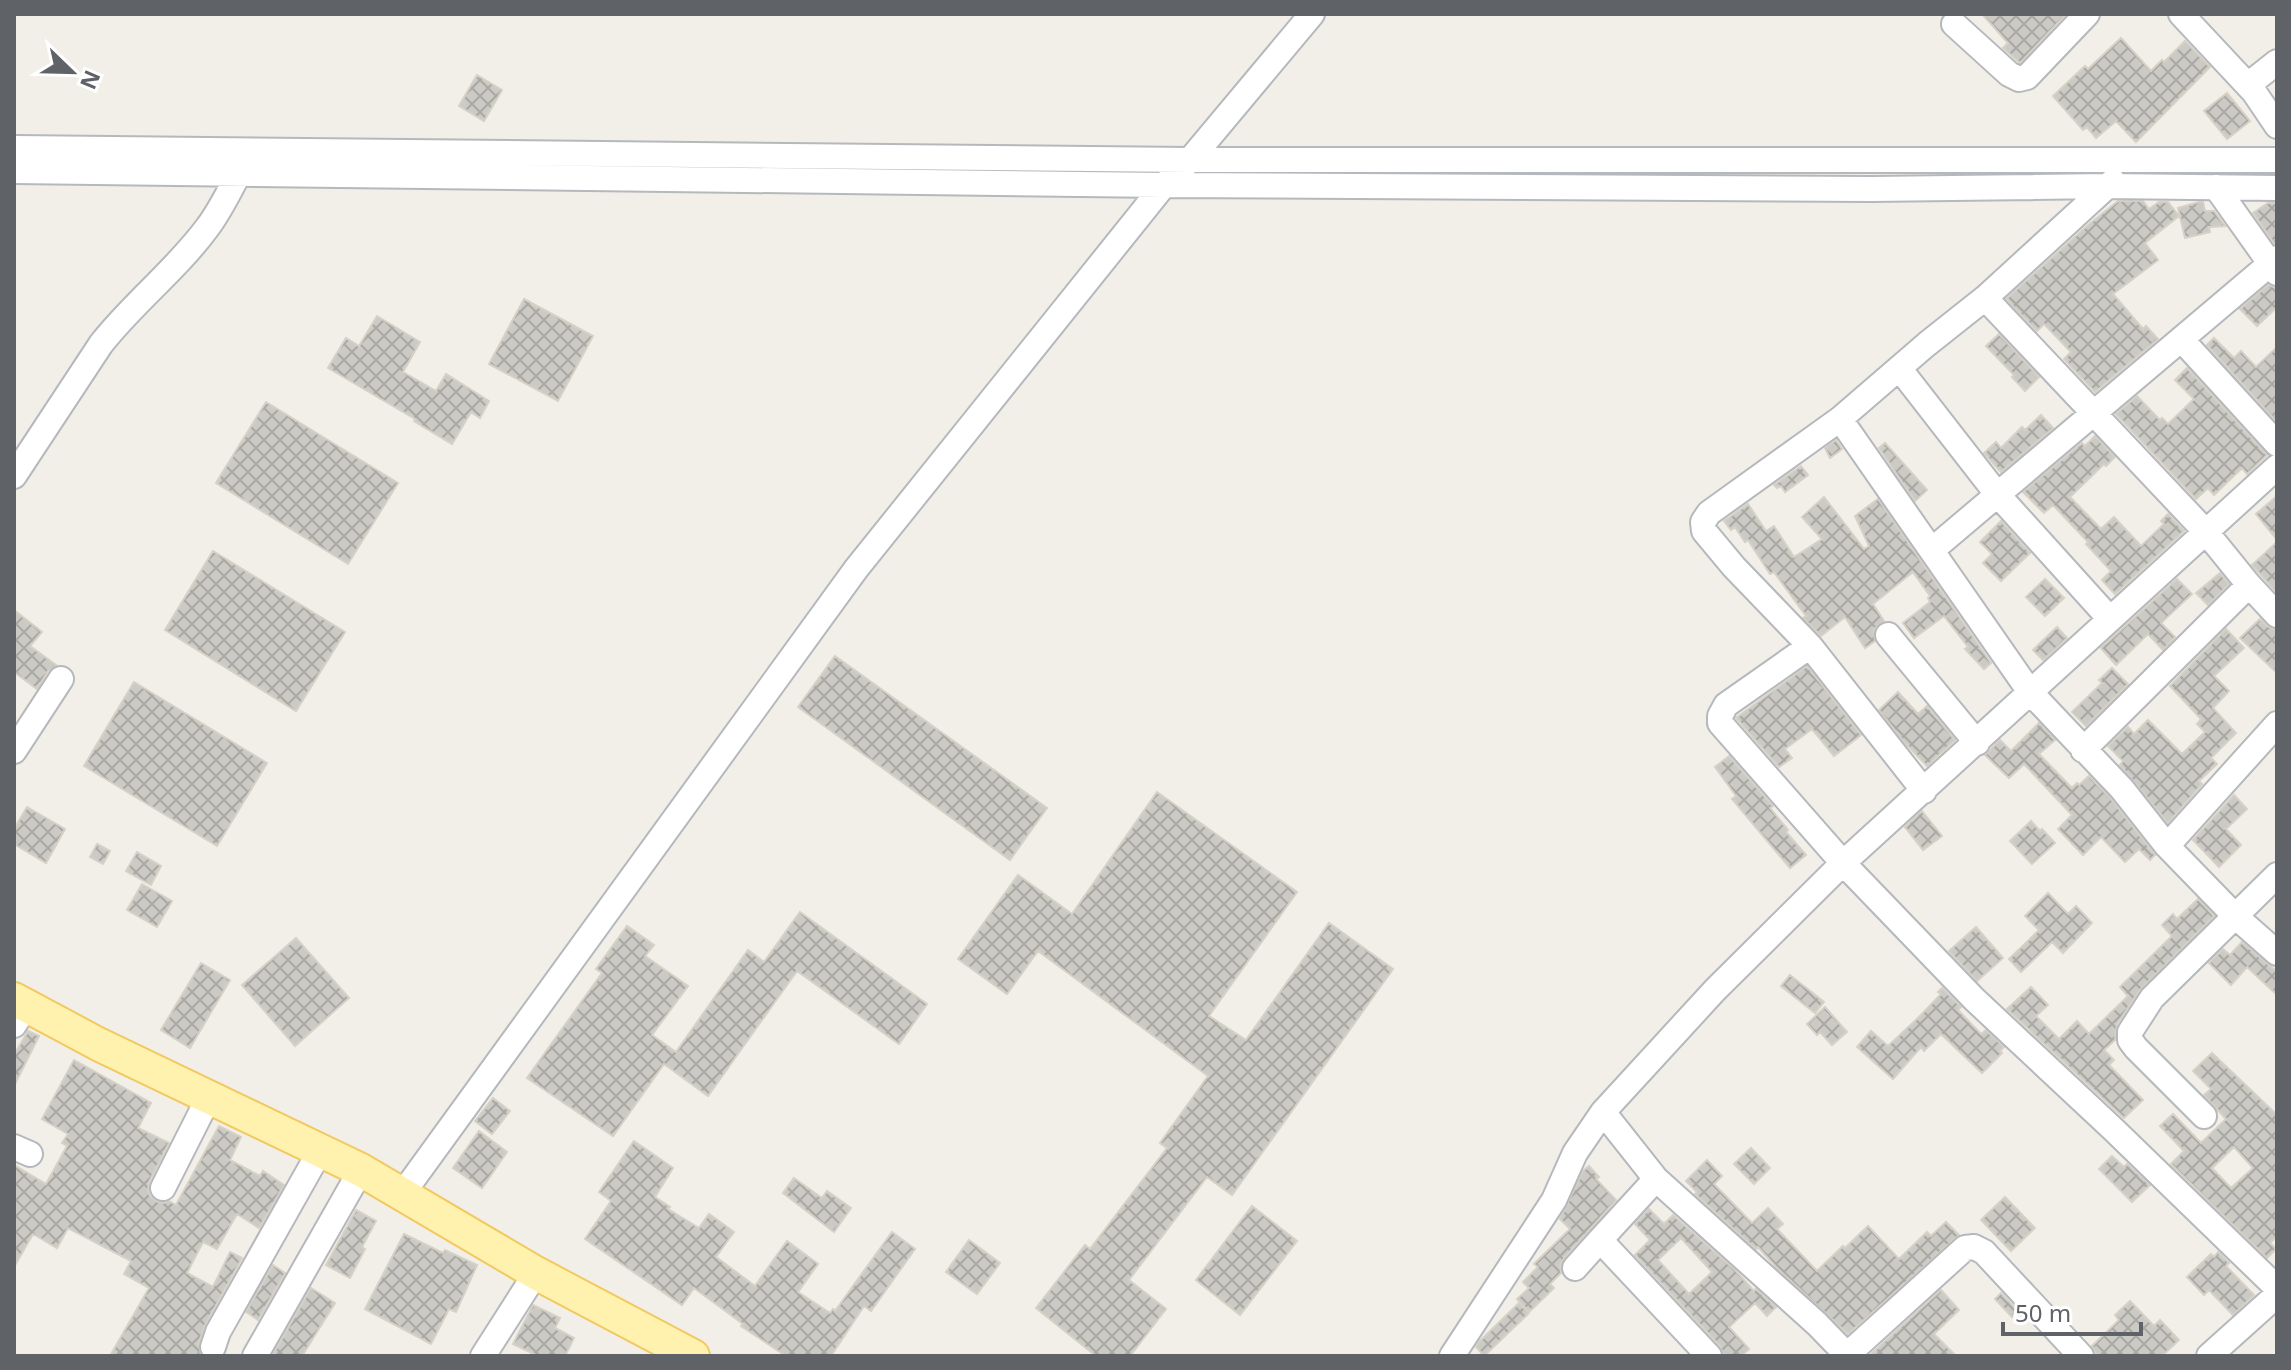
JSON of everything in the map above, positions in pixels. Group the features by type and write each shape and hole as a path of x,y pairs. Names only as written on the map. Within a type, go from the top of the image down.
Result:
{"main road":[{"path":"18,1010 98,1044 361,1170 536,1273 693,1356"}],"street":[{"path":"403,1193 856,569 1164,185 1190,160 1312,14"},
{"path":"1954,24 2009,74 2019,79 2027,77 2087,14"},
{"path":"2181,14 2248,85 2277,126"},
{"path":"2248,85 2277,62"},
{"path":"14,148 1190,160 2277,160"},
{"path":"1924,791 1810,646 1704,531 1703,522 1709,513 1840,419 1985,298 2136,160"},
{"path":"14,171 1164,185 2277,188"},
{"path":"14,476 101,344 208,227 239,173"},
{"path":"1932,550 2181,339 2275,265 2216,187"},
{"path":"1985,298 2206,532 2277,615"},
{"path":"2181,339 2277,444"},
{"path":"1899,368 1997,494 2110,619"},
{"path":"1840,419 2030,692 2122,789 2167,846 2235,916 2277,953"},
{"path":"1452,1356 1554,1200 1575,1153 1603,1112 1715,990 1843,863 2277,467"},
{"path":"2083,750 2249,585"},
{"path":"1888,635 1977,743"},
{"path":"1810,646 1726,705 1720,723 1843,863 1974,999 2277,1288"},
{"path":"14,751 61,679"},
{"path":"2167,846 2277,724"},
{"path":"2204,1116 2136,1048 2130,1040 2130,1032 2152,998 2277,875"},
{"path":"163,1188 209,1097"},
{"path":"1603,1112 1656,1179 1817,1324 1847,1356 1965,1248 1974,1247 1984,1252 2081,1356"},
{"path":"213,1347 218,1332 320,1151"},
{"path":"255,1356 361,1170"},
{"path":"1575,1268 1656,1179"},
{"path":"1600,1240 1709,1356"},
{"path":"483,1356 536,1273"},
{"path":"2209,1356 2277,1295"}],"building":[{"path":"1982,14 2066,14 2020,63 2003,48 2008,43"},
{"path":"2121,38 2151,71 2185,41 2210,67 2136,142 2116,121 2096,138 2087,127 2083,130 2053,96"},
{"path":"477,75 502,90 484,121 459,106"},
{"path":"2227,93 2250,121 2227,139 2204,111"},
{"path":"2118,201 2143,201 2149,209 2159,202 2168,202 2179,216 2145,243 2158,260 2113,294 2143,329 2146,326 2158,339 2095,392 2064,359 2071,352 2044,324 2037,331 2006,299"},
{"path":"2203,202 2205,211 2214,211 2225,226 2209,227 2210,232 2185,238 2178,208"},
{"path":"2268,203 2277,203 2277,243 2253,213"},
{"path":"2268,285 2277,288 2277,307 2257,326 2240,309"},
{"path":"524,299 593,336 558,401 489,364"},
{"path":"377,316 420,342 403,372 436,391 446,374 489,401 480,418 471,412 452,444 328,368 346,338 359,346"},
{"path":"1999,334 2039,377 2025,391 1986,346"},
{"path":"2214,338 2234,358 2241,351 2256,367 2277,347 2277,422 2207,345"},
{"path":"2187,368 2267,455 2247,474 2242,468 2214,495 2208,488 2196,499 2116,414 2137,396 2168,424 2194,399 2175,380"},
{"path":"266,402 398,483 348,564 216,483"},
{"path":"2041,415 2053,428 2001,472 1984,453 1996,442 2001,448 2022,427 2025,430"},
{"path":"2095,436 2115,457 2070,497 2101,529 2114,517 2141,546 2164,524 2161,521 2168,514 2184,531 2115,594 2102,580 2111,571 2086,544 2088,542 2053,505 2044,513 2023,492 2082,443 2085,446"},
{"path":"1836,440 1842,449 1830,458 1825,448"},
{"path":"1885,443 1927,490 1915,501 1879,448"},
{"path":"1801,466 1808,475 1785,492 1781,486 1777,488 1774,485"},
{"path":"2277,496 2277,540 2256,514"},
{"path":"1824,497 1864,549 1869,546 1855,516 1878,499 1991,663 1984,669 1965,649 1968,647 1944,616 1914,638 1903,623 1930,602 1930,596 1913,572 1873,604 1884,621 1874,629 1875,641 1865,648 1845,617 1821,636 1803,618 1806,616 1774,572 1770,574 1748,540 1745,542 1735,527 1731,530 1724,521 1748,504 1766,531 1774,526 1794,557 1822,539 1802,517"},
{"path":"2001,521 2030,553 2001,581 1983,563 1992,554 1980,542"},
{"path":"2277,542 2277,593 2252,565"},
{"path":"213,551 345,632 296,711 165,630"},
{"path":"2220,573 2229,584 2208,605 2196,593"},
{"path":"2045,579 2064,598 2045,616 2026,597"},
{"path":"2177,579 2192,594 2161,623 2175,637 2163,650 2148,634 2116,665 2101,648"},
{"path":"14,610 42,632 30,646 56,665 48,671 37,689 14,672"},
{"path":"2260,619 2277,630 2277,673 2240,638"},
{"path":"2057,627 2067,638 2043,660 2033,650"},
{"path":"2226,629 2244,648 2214,676 2229,691 2213,708 2236,733 2211,758 2217,764 2199,781 2202,784 2168,823 2120,765 2123,761 2108,746 2128,727 2134,734 2148,720 2182,754 2205,732 2197,724 2201,719 2170,686"},
{"path":"835,656 1047,808 1010,860 798,707"},
{"path":"1807,666 1861,735 1834,756 1812,729 1785,749 1792,758 1779,767 1736,718"},
{"path":"2112,668 2128,684 2086,726 2072,712 2102,683 2099,680"},
{"path":"134,682 267,763 217,846 84,766"},
{"path":"1898,692 1918,714 1927,706 1955,740 1927,766 1879,710"},
{"path":"2039,723 2055,740 2039,754 2072,788 2089,776 2155,855 2150,860 2139,849 2125,862 2101,837 2083,855 2058,829 2072,815 2024,764 2009,778 1985,755 2000,740 2011,751"},
{"path":"1729,756 1773,806 1770,808 1788,830 1786,832 1806,855 1790,868 1732,799 1736,796 1715,767"},
{"path":"1157,792 1297,892 1209,1016 1246,1040 1329,923 1393,969 1232,1195 1207,1177 1129,1280 1166,1309 1130,1356 1096,1356 1036,1308 1085,1245 1090,1249 1167,1148 1160,1143 1208,1076 1038,951 1007,994 958,959 1018,875 1072,914"},
{"path":"2234,795 2247,809 2226,829 2241,845 2219,867 2193,840"},
{"path":"27,807 65,829 46,863 14,844 14,829"},
{"path":"1922,811 1942,836 1923,850 1905,827"},
{"path":"2031,821 2055,843 2032,864 2010,841"},
{"path":"97,844 110,851 103,864 90,857"},
{"path":"137,852 161,866 151,885 126,871"},
{"path":"142,884 172,901 157,927 127,910"},
{"path":"2048,893 2068,914 2076,906 2092,923 2063,953 2052,942 2021,972 2009,959 2039,930 2025,916"},
{"path":"2198,899 2214,916 2140,990 2117,1024 2115,1040 2104,1050 2114,1060 2109,1065 2143,1100 2124,1118 2007,1009 2031,987 2048,1005 2036,1016 2059,1039 2077,1021 2089,1034 2128,996 2120,987 2172,936 2162,925 2173,914 2177,919"},
{"path":"800,912 927,1004 899,1044 797,971 708,1096 664,1064 613,1136 527,1078 602,973 596,969 627,926 654,945 645,956 688,986 652,1035 676,1052 748,950 764,962"},
{"path":"1976,927 2003,958 1977,981 1949,951"},
{"path":"296,938 349,998 295,1046 242,985"},
{"path":"2242,942 2277,972 2277,995 2247,967 2231,985 2209,963 2223,949 2230,955"},
{"path":"201,963 230,980 190,1048 161,1030"},
{"path":"1790,975 1824,1002 1815,1013 1781,986"},
{"path":"1942,988 1981,1034 1986,1030 2004,1047 1982,1073 1941,1034 1924,1051 1921,1047 1893,1079 1857,1047 1871,1031 1888,1046 1941,994 1938,992"},
{"path":"1825,1007 1847,1032 1832,1045 1807,1024"},
{"path":"28,1031 39,1036 14,1086 14,1055"},
{"path":"2212,1053 2277,1115 2277,1236 2270,1243 2276,1249 2267,1258 2171,1164 2184,1151 2160,1126 2173,1114 2201,1143 2226,1119 2204,1095 2211,1089 2193,1071","holes":["2234,1147 2253,1168 2231,1188 2212,1168"]},
{"path":"74,1060 151,1103 138,1128 169,1143 149,1182 150,1196 156,1201 169,1201 176,1205 219,1126 241,1137 230,1160 260,1176 263,1171 284,1185 259,1228 237,1214 217,1249 203,1242 187,1273 213,1287 230,1252 242,1258 204,1327 199,1343 201,1356 110,1356 149,1288 124,1274 131,1261 68,1228 57,1248 33,1234 14,1267 14,1165 46,1184 67,1146 62,1143 68,1134 42,1119"},
{"path":"493,1098 510,1111 492,1134 475,1121"},
{"path":"479,1131 507,1152 482,1188 453,1168"},
{"path":"634,1141 673,1168 655,1197 699,1228 709,1214 734,1232 716,1257 755,1286 787,1241 818,1264 798,1292 830,1313 833,1309 835,1311 892,1232 915,1249 871,1311 864,1306 831,1356 786,1356 741,1326 743,1324 694,1288 682,1305 585,1239 611,1201 599,1192"},
{"path":"1751,1148 1770,1168 1754,1184 1734,1164"},
{"path":"2112,1156 2124,1167 2127,1164 2150,1185 2132,1202 2099,1169"},
{"path":"1707,1160 1722,1176 1714,1184 1752,1223 1768,1208 1783,1224 1777,1229 1817,1271 1868,1226 1899,1259 1927,1232 1931,1236 1946,1222 1959,1235 1848,1334 1758,1247 1756,1249 1695,1194 1697,1192 1686,1181"},
{"path":"1589,1166 1599,1177 1596,1179 1616,1200 1564,1258 1561,1273 1550,1284 1554,1288 1529,1312 1517,1299 1529,1288 1523,1282 1538,1267 1534,1264 1570,1229 1560,1219 1583,1171"},
{"path":"794,1178 822,1198 827,1191 851,1208 834,1232 783,1193"},
{"path":"2005,1197 2035,1228 2011,1251 1981,1220"},
{"path":"1252,1206 1297,1241 1240,1315 1196,1280"},
{"path":"1649,1209 1664,1224 1673,1215 1754,1291 1756,1289 1776,1307 1767,1316 1755,1303 1729,1327 1749,1349 1741,1356 1724,1356 1720,1346 1635,1255 1650,1240 1635,1224","holes":["1681,1238 1712,1272 1689,1294 1658,1260"]},
{"path":"356,1210 376,1221 350,1278 326,1265"},
{"path":"404,1234 477,1265 456,1312 449,1309 431,1344 365,1309"},
{"path":"969,1240 1000,1263 977,1294 946,1272"},
{"path":"2218,1252 2229,1263 2226,1266 2254,1295 2233,1315 2209,1290 2204,1295 2187,1277 2211,1254 2214,1257"},
{"path":"273,1265 285,1273 258,1320 246,1312"},
{"path":"311,1288 335,1303 302,1356 272,1356"},
{"path":"1941,1290 1959,1310 1934,1334 1956,1356 1870,1355"},
{"path":"2001,1293 2018,1311 2012,1317 1995,1299"},
{"path":"2130,1301 2154,1326 2160,1320 2179,1340 2162,1356 2099,1356 2095,1352 2092,1346 2119,1320 2115,1315"},
{"path":"1519,1303 1529,1313 1484,1356 1476,1347 1479,1342"},
{"path":"533,1305 560,1318 555,1328 574,1338 565,1356 538,1356 513,1344"}]}
